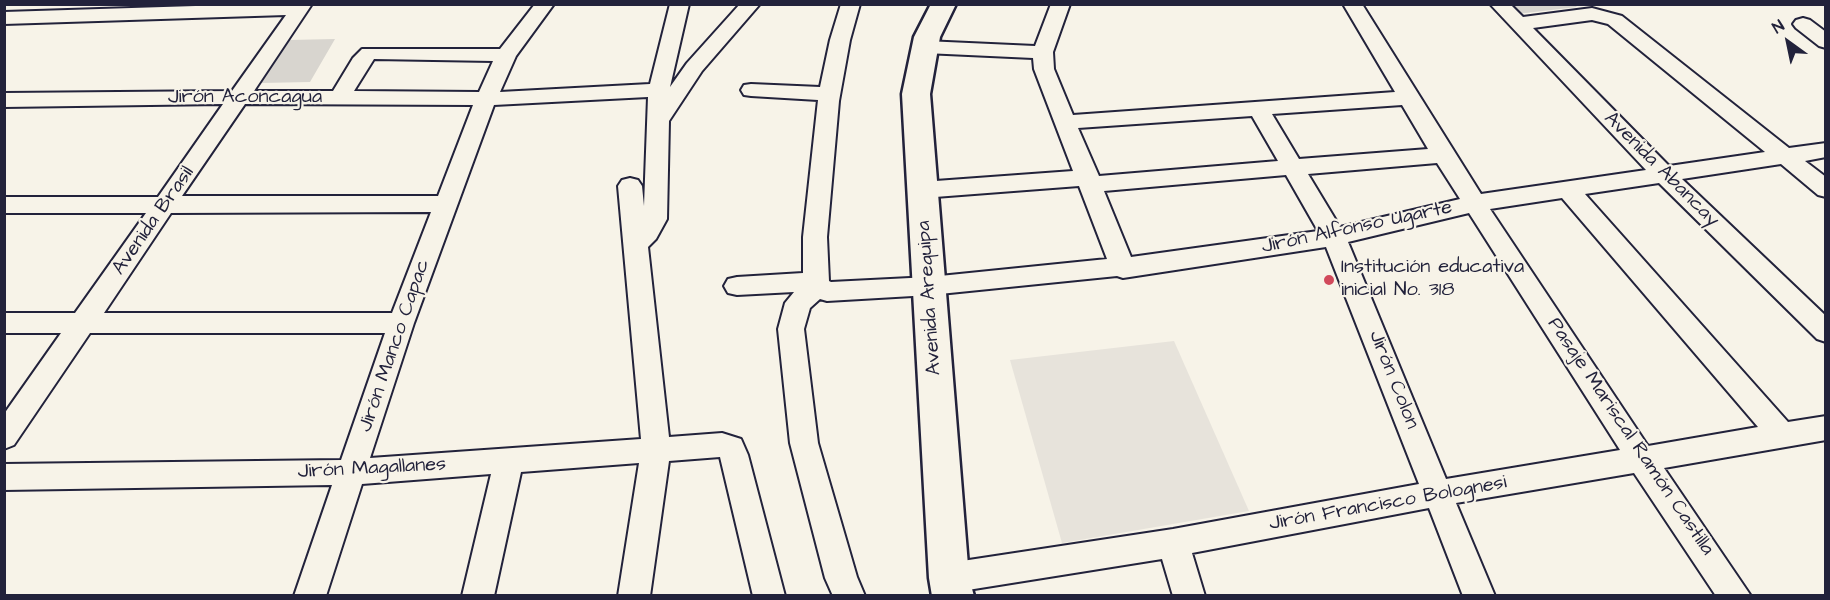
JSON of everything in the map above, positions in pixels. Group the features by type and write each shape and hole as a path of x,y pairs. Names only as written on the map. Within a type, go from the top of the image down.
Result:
{"main road":[{"name":"Avenida Arequipa","path":"944,4 927,37 916,94 951,587"}],"street":[{"name":"Jirón Manco Capac","path":"310,596 401,323 486,99 506,55 545,4"},
{"path":"636,244 648,233 655,219 659,90 680,4"},
{"path":"659,120 694,67 751,4"},
{"path":"849,596 841,578 804,443 791,329 798,303 818,284 815,237 829,94 840,40 851,4"},
{"path":"1061,4 1043,52 1044,69 1123,268"},
{"name":"Pasaje Mariscal Ramón Castilla","path":"1352,4 1443,155 1642,460 1735,596"},
{"name":"Avenida Abancay","path":"1499,4 1663,174 1826,332"},
{"path":"4,18 302,7"},
{"name":"Avenida Brasil","path":"4,437 302,7"},
{"path":"1518,24 1594,12 1826,189"},
{"path":"1803,24 1826,42"},
{"path":"926,47 1043,52"},
{"path":"340,97 363,58 369,53 506,55"},
{"name":"Jirón Aconcagua","path":"4,100 240,97 486,99 659,90"},
{"path":"751,90 829,94"},
{"path":"1065,122 1407,98"},
{"name":"Jirón Colon","path":"1258,108 1335,237 1440,493 1479,596"},
{"name":"Jirón Alfonso Ugarte","path":"737,286 818,284 827,292 842,292 1123,268 1335,237 1476,203 1826,150"},
{"path":"922,190 1090,181 1443,155"},
{"path":"630,186 656,450 633,596"},
{"path":"1567,189 1783,436"},
{"path":"4,205 445,204"},
{"path":"4,323 401,323"},
{"name":"Jirón Francisco Bolognesi","path":"951,587 1440,493 1826,428"},
{"name":"Jirón Magallanes","path":"4,477 353,472 722,445 731,448 734,455 769,596"},
{"path":"478,596 509,461"},
{"path":"1173,543 1189,596"}],"shaded area":[{"path":"1574,4 1577,7 1517,14 1508,5"},
{"path":"335,39 310,82 261,83 289,40"},
{"path":"1174,341 1249,511 1062,543 1010,360"}],"place":[{"name":"Institución educativa inicial No. 318","path":"1329,280"}]}
